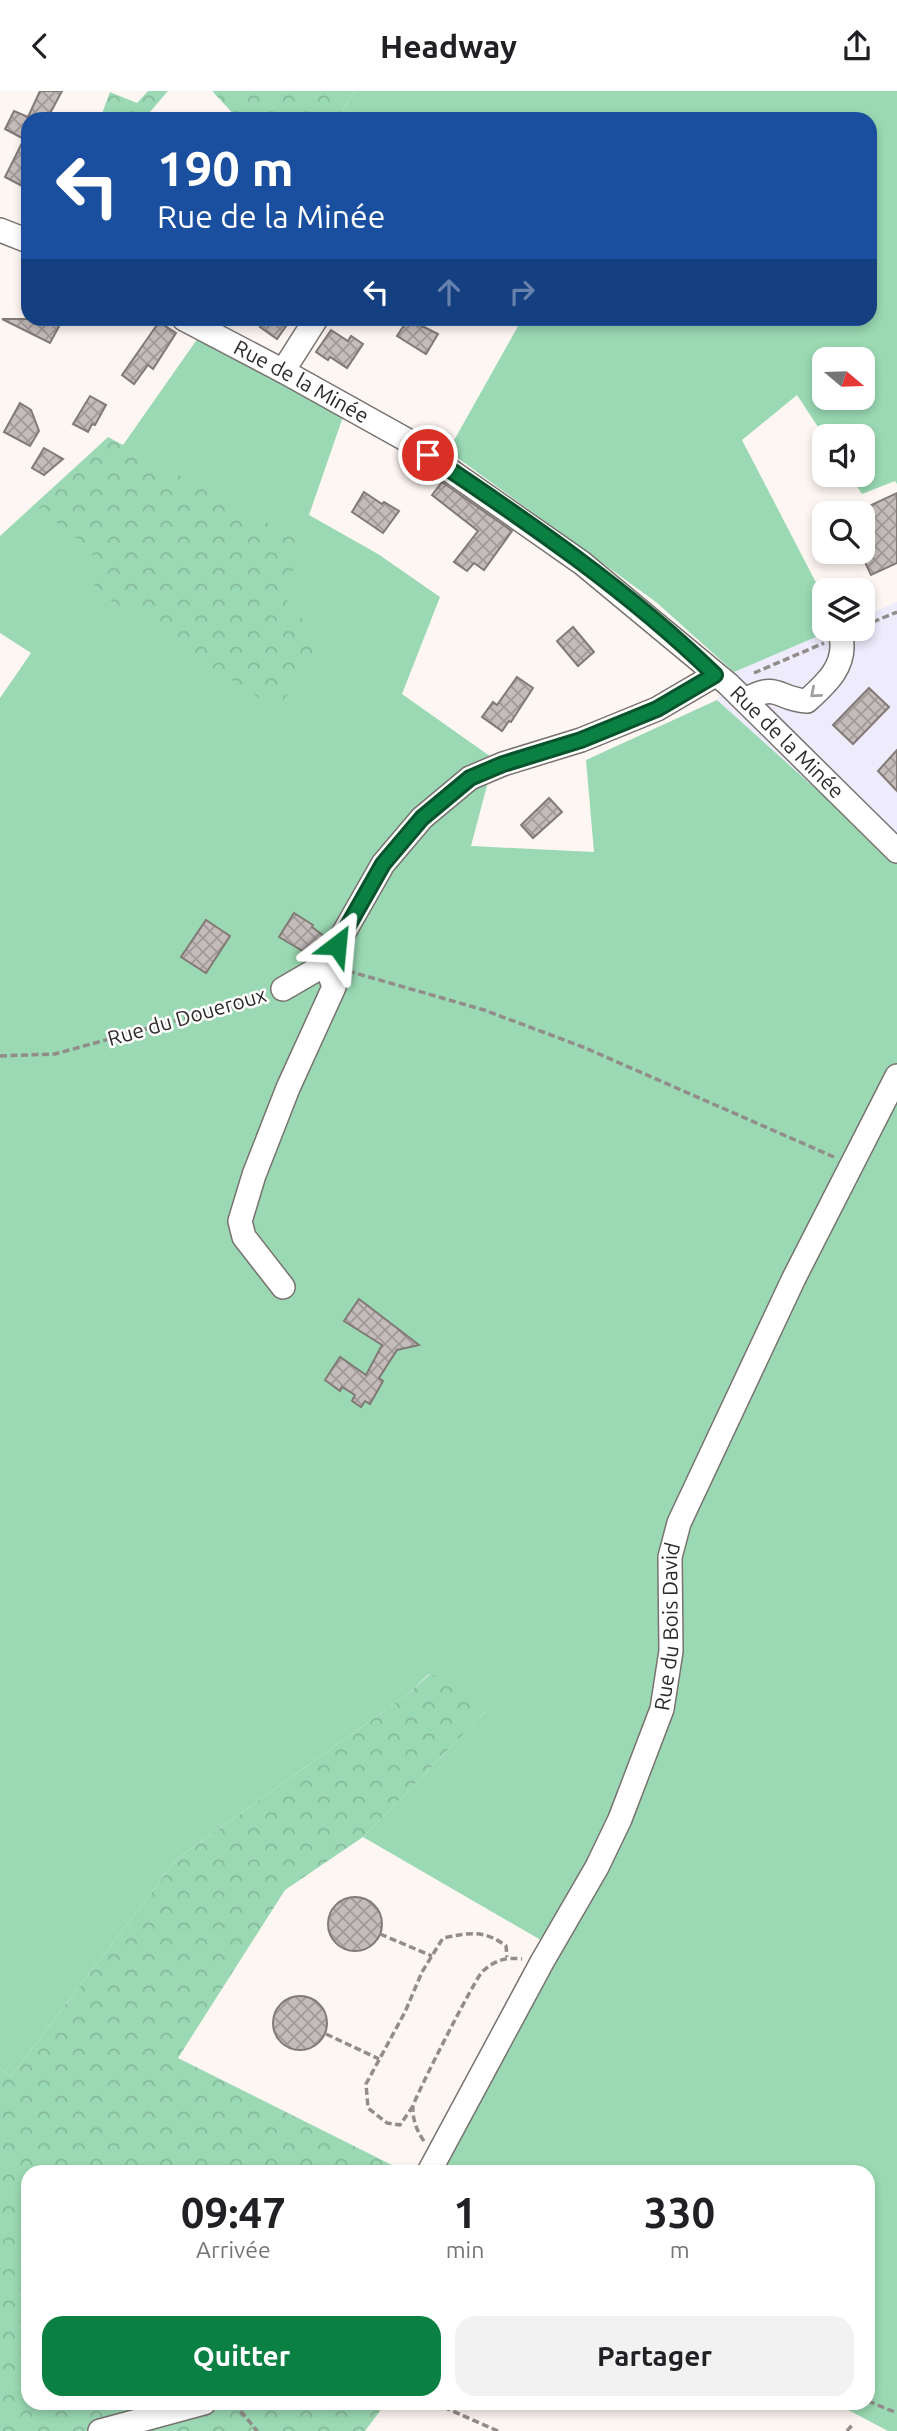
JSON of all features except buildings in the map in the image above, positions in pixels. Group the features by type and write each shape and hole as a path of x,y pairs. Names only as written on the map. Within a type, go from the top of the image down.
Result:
{"street":[{"path":"0,230 21,238"},
{"name":"Rue de la Minée","path":"197,326 405,439 592,571 729,686 897,851"},
{"path":"283,371 312,326"},
{"path":"283,1287 244,1237 240,1221 254,1175 288,1088 334,987 328,961 383,864 422,818 470,778 503,764 581,740 657,709 729,686 773,691 797,701 807,701 832,678 844,649 842,641"},
{"name":"Rue du Doueroux","path":"283,989 328,961"},
{"name":"Rue du Bois David","path":"433,2165 541,1962 597,1867 620,1819 662,1709 671,1651 670,1557 679,1523 794,1278 897,1076"},
{"path":"100,2431 178,2410"}],"path":[{"path":"875,622 897,612"},
{"path":"729,686 830,641"},
{"path":"328,961 345,971 484,1010 583,1047 852,1164"},
{"name":"Rue du Doueroux","path":"0,1056 55,1054 151,1027 229,1009 283,989"},
{"path":"506,1957 506,1946 472,1932 443,1938 366,2084 368,2108 387,2123 400,2125 413,2106 435,2058 481,1972 506,1957 541,1962"},
{"path":"380,1934 432,1956"},
{"path":"326,2033 379,2059"},
{"path":"413,2106 417,2131 433,2165"},
{"path":"875,2404 897,2413"},
{"path":"240,2410 257,2431"},
{"path":"450,2410 498,2431"},
{"path":"847,2431 854,2423"}],"shaded area":[{"path":"897,602 897,850 892,858 717,700 734,672 812,639 812,641 875,641 875,612"}],"green space":[{"path":"148,91 168,91 150,112 103,112 110,92 137,103"},
{"path":"212,91 355,91 341,112 232,112"},
{"path":"355,91 897,91 897,484 895,481 862,494 857,487 875,487 875,424 816,424 797,395 742,440 814,578 812,639 734,672 656,602 448,451 518,326 877,326 877,112 341,112"},
{"path":"198,338 344,414 309,515 378,554 440,597 402,694 494,759 471,846 594,852 586,760 717,700 897,862 897,2431 888,2431 848,2410 875,2410 875,2165 440,2165 558,1950 363,1837 485,1712 429,1674 409,1693 177,1859 11,2076 0,2068 0,698 31,653 0,633 0,536 106,439 123,445"},
{"path":"108,437 301,541 285,598 326,647 276,709 95,590 92,551 39,508"},
{"path":"430,1674 471,1687 485,1712 363,1837 285,1890 178,2058 392,2165 21,2165 21,2410 381,2410 365,2431 0,2431 0,2068 11,2076 177,1859 409,1693"}],"route":[{"path":"337,945 383,864 422,818 470,778 503,764 581,740 657,709 715,675 649,616 582,563 428,455"}]}
